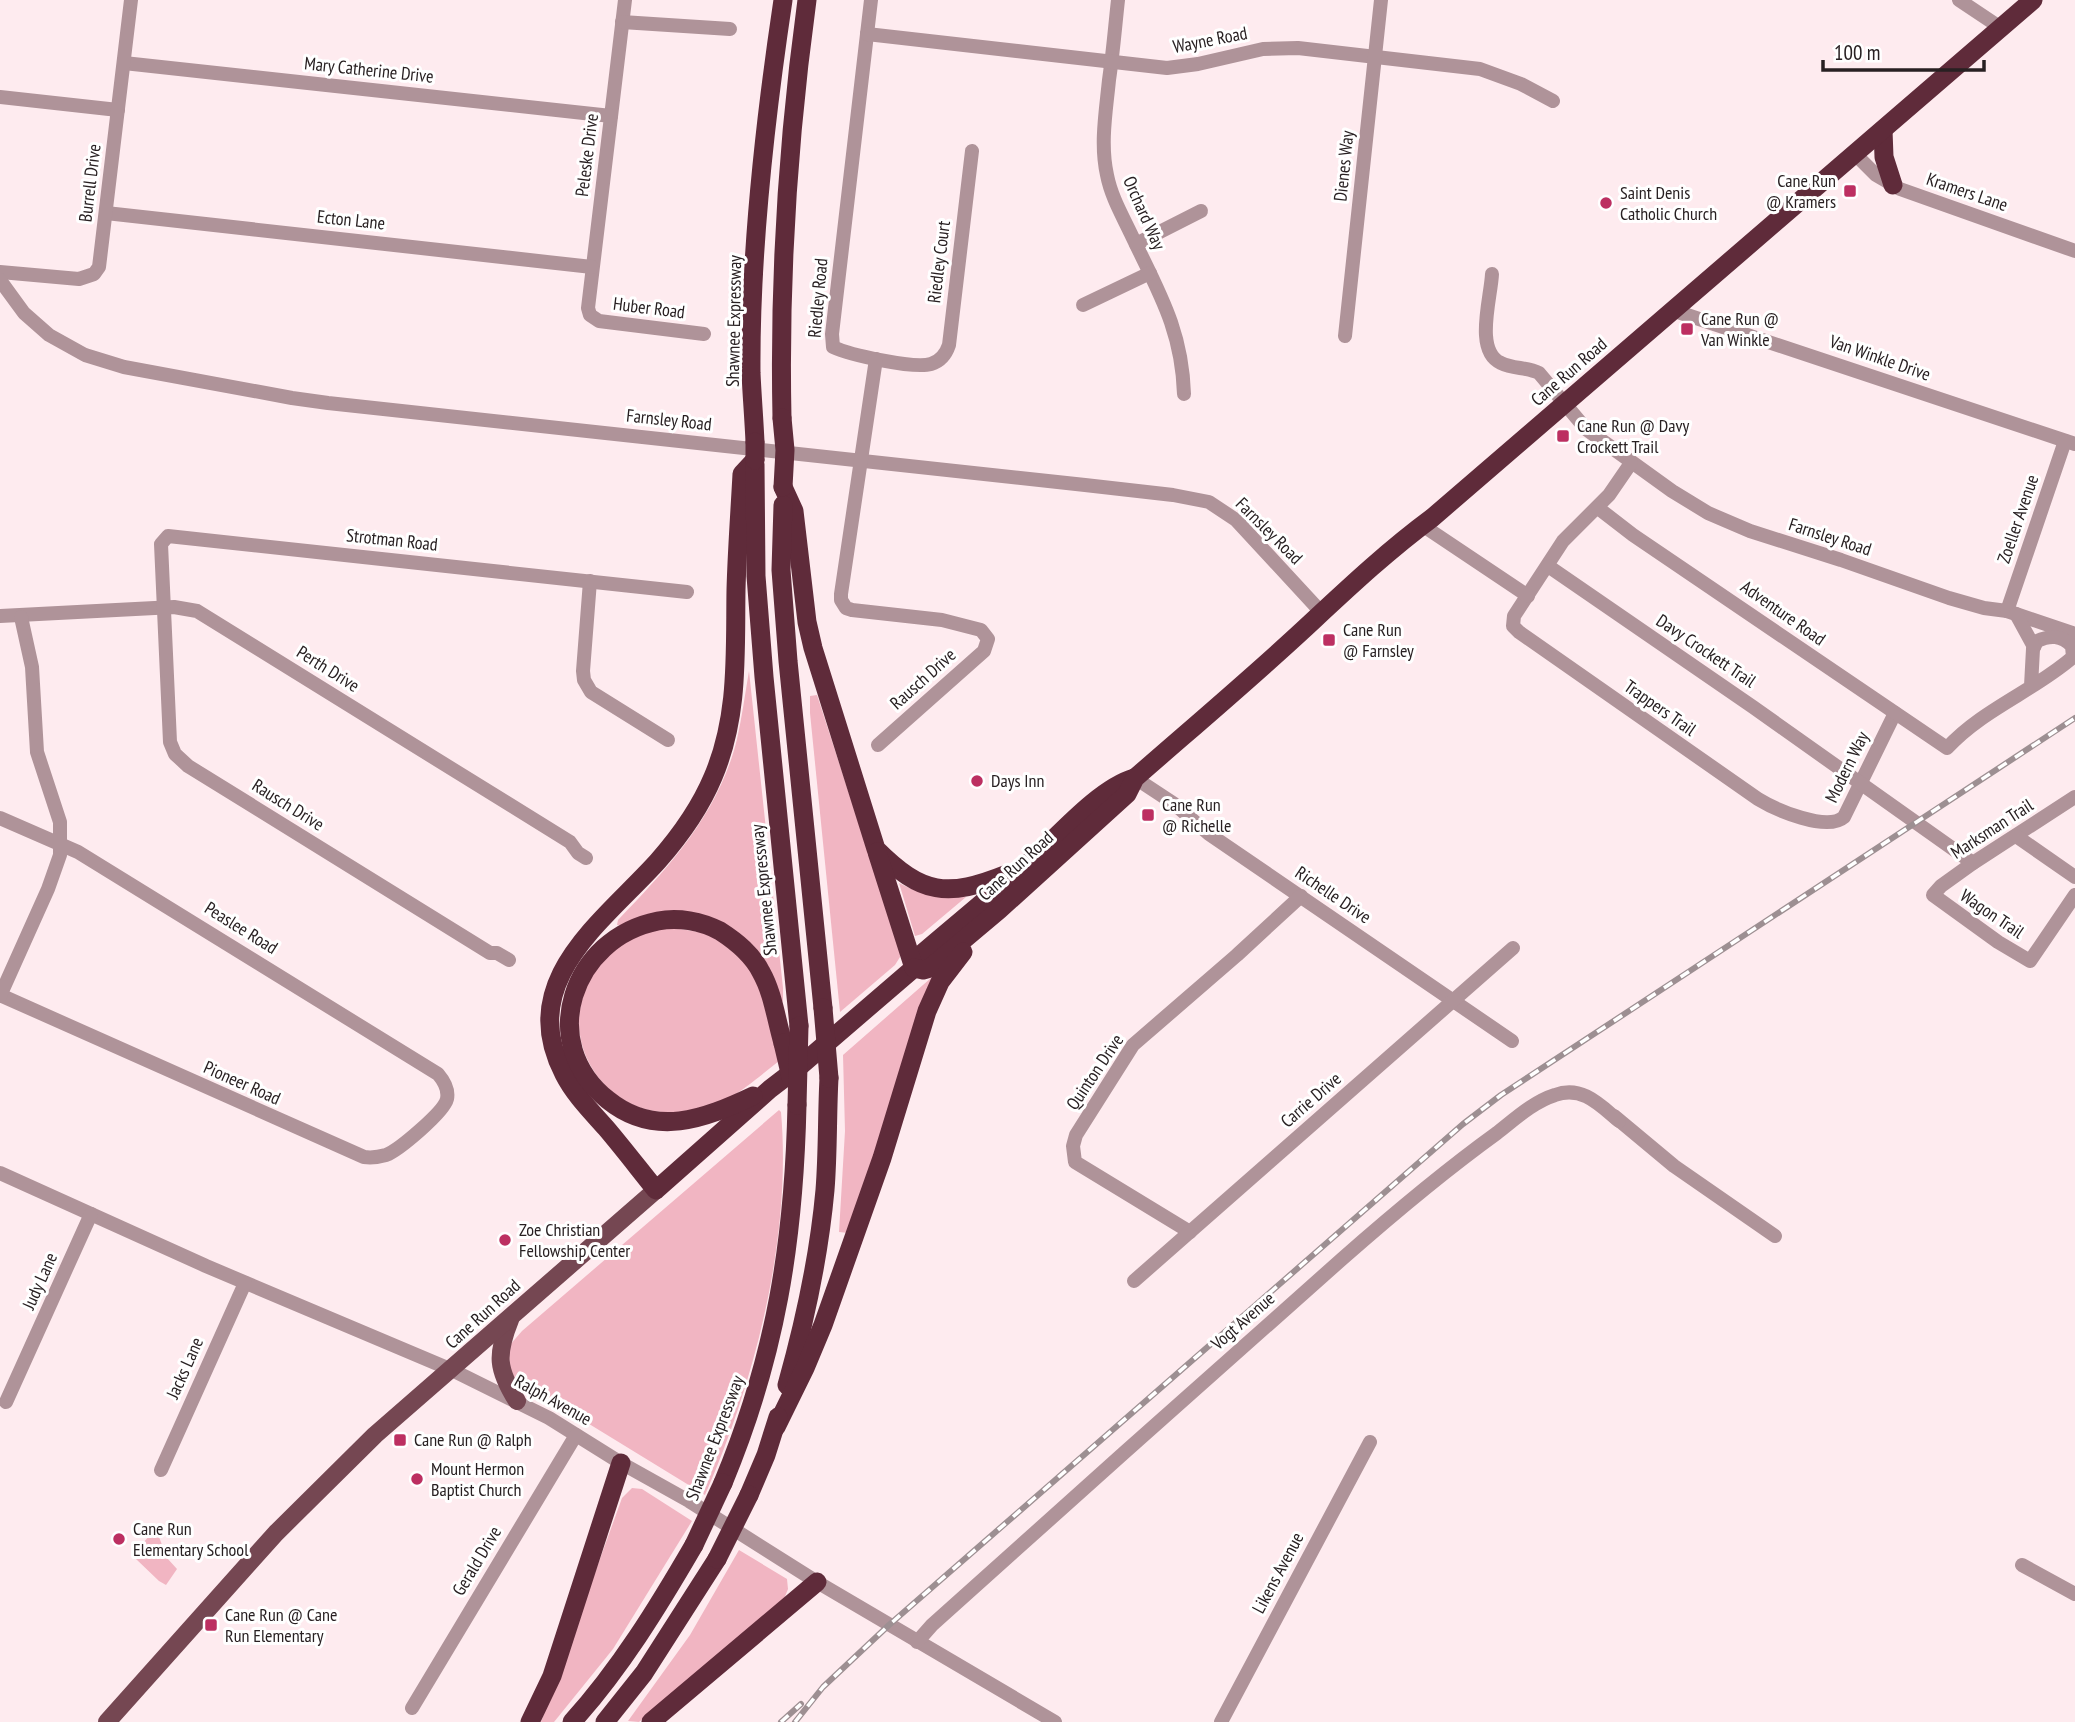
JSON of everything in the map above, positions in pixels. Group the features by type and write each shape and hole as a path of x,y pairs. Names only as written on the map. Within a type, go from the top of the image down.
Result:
{"highway":[{"name":"Shawnee Expressway","path":"572,1722 629,1649 665,1596 694,1545 723,1483 752,1407 771,1339 786,1261 795,1182 799,1026 756,576 751,373 764,152 783,0"},
{"path":"776,1427 816,1262 825,1187 829,1078 781,570 785,450 782,418 782,309 785,229 796,92 807,0"},
{"name":"Cane Run Road","path":"914,968 930,968 999,910 1127,793 1135,778 1402,540 2033,0"},
{"path":"1883,130 1884,158 1893,185"},
{"path":"656,1190 580,1099 565,1077 552,1042 551,1002 559,976 570,957 685,827 703,798 720,758 733,712 736,676 736,587 742,474 755,460"},
{"path":"783,487 794,511 807,622 813,648 914,968"},
{"name":"Cane Run Road","path":"656,1190 769,1089 800,1066 914,968 918,958 1099,799 1120,782 1135,778"},
{"path":"876,849 897,870 917,883 936,889 978,886 1024,867"},
{"path":"605,1722 643,1673 716,1559 748,1495 823,1325 882,1158 935,991 947,971 999,910"},
{"path":"769,1089 717,1113 684,1121 652,1120 623,1110 594,1087 577,1057 570,1018 581,975 597,952 629,929 663,920 677,919 703,924 731,938 754,960 770,989 797,1105"},
{"path":"530,1722 552,1676 621,1463"},
{"path":"651,1722 817,1582"}],"main road":[{"name":"Cane Run Road","path":"107,1722 276,1533 375,1434 452,1370 656,1190"},
{"path":"511,1317 501,1343 499,1364 517,1401"}],"street":[{"name":"Burrell Drive","path":"0,272 79,279 94,274 100,261 131,0"},
{"name":"Peleske Drive","path":"590,315 588,308 592,267 625,0"},
{"name":"Riedley Road","path":"871,0 832,340 836,349 876,359"},
{"name":"Orchard Way","path":"1118,0 1104,124 1104,158 1115,201 1175,330 1182,359 1184,394"},
{"name":"Dienes Way","path":"1345,336 1381,0"},
{"path":"1959,0 2001,28"},
{"path":"622,22 730,29"},
{"name":"Wayne Road","path":"867,34 1167,68 1283,47 1479,69 1521,84 1553,100"},
{"name":"Mary Catherine Drive","path":"124,63 611,116"},
{"path":"0,97 118,110"},
{"name":"Riedley Court","path":"876,359 926,365 939,361 946,352 972,150"},
{"name":"Kramers Lane","path":"1854,154 1876,175 1893,185 2075,251"},
{"path":"1136,244 1201,211"},
{"name":"Ecton Lane","path":"106,214 592,267"},
{"path":"1083,305 1150,273"},
{"name":"Farnsley Road","path":"1492,274 1486,336 1492,357 1504,365 1539,373 1586,429 1695,506 1750,531 1841,559 1949,598 2011,612 2075,634"},
{"name":"Farnsley Road","path":"0,280 24,313 49,335 85,355 124,367 304,400 1111,488 1209,502 1237,520 1321,612"},
{"name":"Van Winkle Drive","path":"1672,310 2070,442"},
{"name":"Huber Road","path":"590,315 599,321 704,334"},
{"path":"861,461 876,359"},
{"name":"Zoeller Avenue","path":"2011,612 2070,442"},
{"name":"Rausch Drive","path":"861,461 843,575 841,594 844,606 852,610 942,620 981,630 988,639 984,651 878,745"},
{"path":"1422,525 1528,596 1563,541 1598,508 1618,485 1631,463"},
{"name":"Adventure Road","path":"1598,508 1633,535 1947,748 1965,729 2031,686"},
{"name":"Strotman Road","path":"162,608 160,549 168,536 687,592"},
{"name":"Davy Crockett Trail","path":"1548,566 1973,863"},
{"path":"590,581 583,671 586,685 599,698 668,740"},
{"name":"Trappers Trail","path":"1528,596 1512,623 1519,632 1765,803 1791,815 1823,821"},
{"name":"Perth Drive","path":"0,616 184,607 197,611 570,842 578,853 586,858"},
{"name":"Rausch Drive","path":"162,608 170,742 181,761 490,953 497,953 509,960"},
{"path":"2011,612 2034,648"},
{"path":"0,995 55,873 60,855 60,822 37,752 32,667 20,617"},
{"path":"2048,636 2067,641 2074,652 2073,657 2058,670 2031,686 2036,641 2048,636"},
{"name":"Modern Way","path":"1823,821 1842,820 1895,713"},
{"name":"Richelle Drive","path":"1135,778 1172,803 1209,834 1512,1041"},
{"name":"Marksman Trail","path":"1933,895 1973,863 2075,797"},
{"name":"Peaslee Road","path":"0,818 78,852 181,914 438,1074 447,1090"},
{"path":"2016,836 2075,877"},
{"name":"Wagon Trail","path":"1933,895 1998,942 2030,961 2075,895"},
{"name":"Quinton Drive","path":"1190,1232 1075,1162 1074,1141 1133,1045 1301,896"},
{"name":"Carrie Drive","path":"1134,1281 1513,948"},
{"name":"Pioneer Road","path":"0,995 364,1157 377,1157 393,1151 441,1108 447,1098 447,1090"},
{"name":"Vogt Avenue","path":"1582,1083 1619,1121"},
{"name":"Vogt Avenue","path":"917,1643 932,1625 1083,1488 1382,1224 1452,1166 1537,1103 1555,1095 1573,1093 1590,1097 1674,1166 1774,1236"},
{"name":"Ralph Avenue","path":"0,1173 245,1283 452,1370 517,1401 689,1501 917,1643 1055,1722"},
{"name":"Judy Lane","path":"6,1402 91,1214"},
{"name":"Jacks Lane","path":"161,1470 245,1283"},
{"name":"Gerald Drive","path":"412,1708 576,1435"},
{"name":"Likens Avenue","path":"1221,1722 1370,1442"},
{"path":"2022,1565 2075,1594"}],"shaded area":[{"path":"749,671 783,1002 732,930 617,925 618,920 656,880 690,837 718,791 737,739"},
{"path":"817,695 900,950 900,957 895,965 840,1012 810,713 810,696"},
{"path":"899,883 932,895 966,897 922,934 915,936"},
{"path":"667,927 712,934 755,971 779,1061 725,1100 688,1114 647,1110 615,1094 594,1072 580,1033 584,993 592,974 605,957 622,942 637,934"},
{"path":"939,971 849,1233 839,1232 845,1131 843,1055"},
{"path":"779,1110 783,1160 781,1209 766,1308 740,1405 705,1495 550,1400 518,1384 510,1375 509,1346 522,1331"},
{"path":"632,1488 642,1489 692,1521 613,1649 554,1722 541,1722 622,1498"},
{"path":"151,1534 159,1537 167,1558 177,1569 166,1585 136,1559 142,1544"},
{"path":"739,1550 787,1579 788,1589 784,1599 639,1722 628,1721 690,1635"}],"railway":[{"path":"795,1722 823,1687 889,1625 1463,1124 1501,1095 2075,718"},
{"path":"781,1722 801,1704"}],"place":[{"name":"Cane Run @ Kramers","path":"1850,191"},
{"name":"Saint Denis Catholic Church","path":"1606,203"},
{"name":"Cane Run @ Van Winkle","path":"1687,329"},
{"name":"Cane Run @ Davy Crockett Trail","path":"1563,436"},
{"name":"Cane Run @ Farnsley","path":"1329,640"},
{"name":"Days Inn","path":"977,781"},
{"name":"Cane Run @ Richelle","path":"1148,815"},
{"name":"Zoe Christian Fellowship Center","path":"505,1240"},
{"name":"Cane Run @ Ralph","path":"400,1440"},
{"name":"Mount Hermon Baptist Church","path":"417,1479"},
{"name":"Cane Run Elementary School","path":"119,1539"},
{"name":"Cane Run @ Cane Run Elementary","path":"211,1625"}]}
